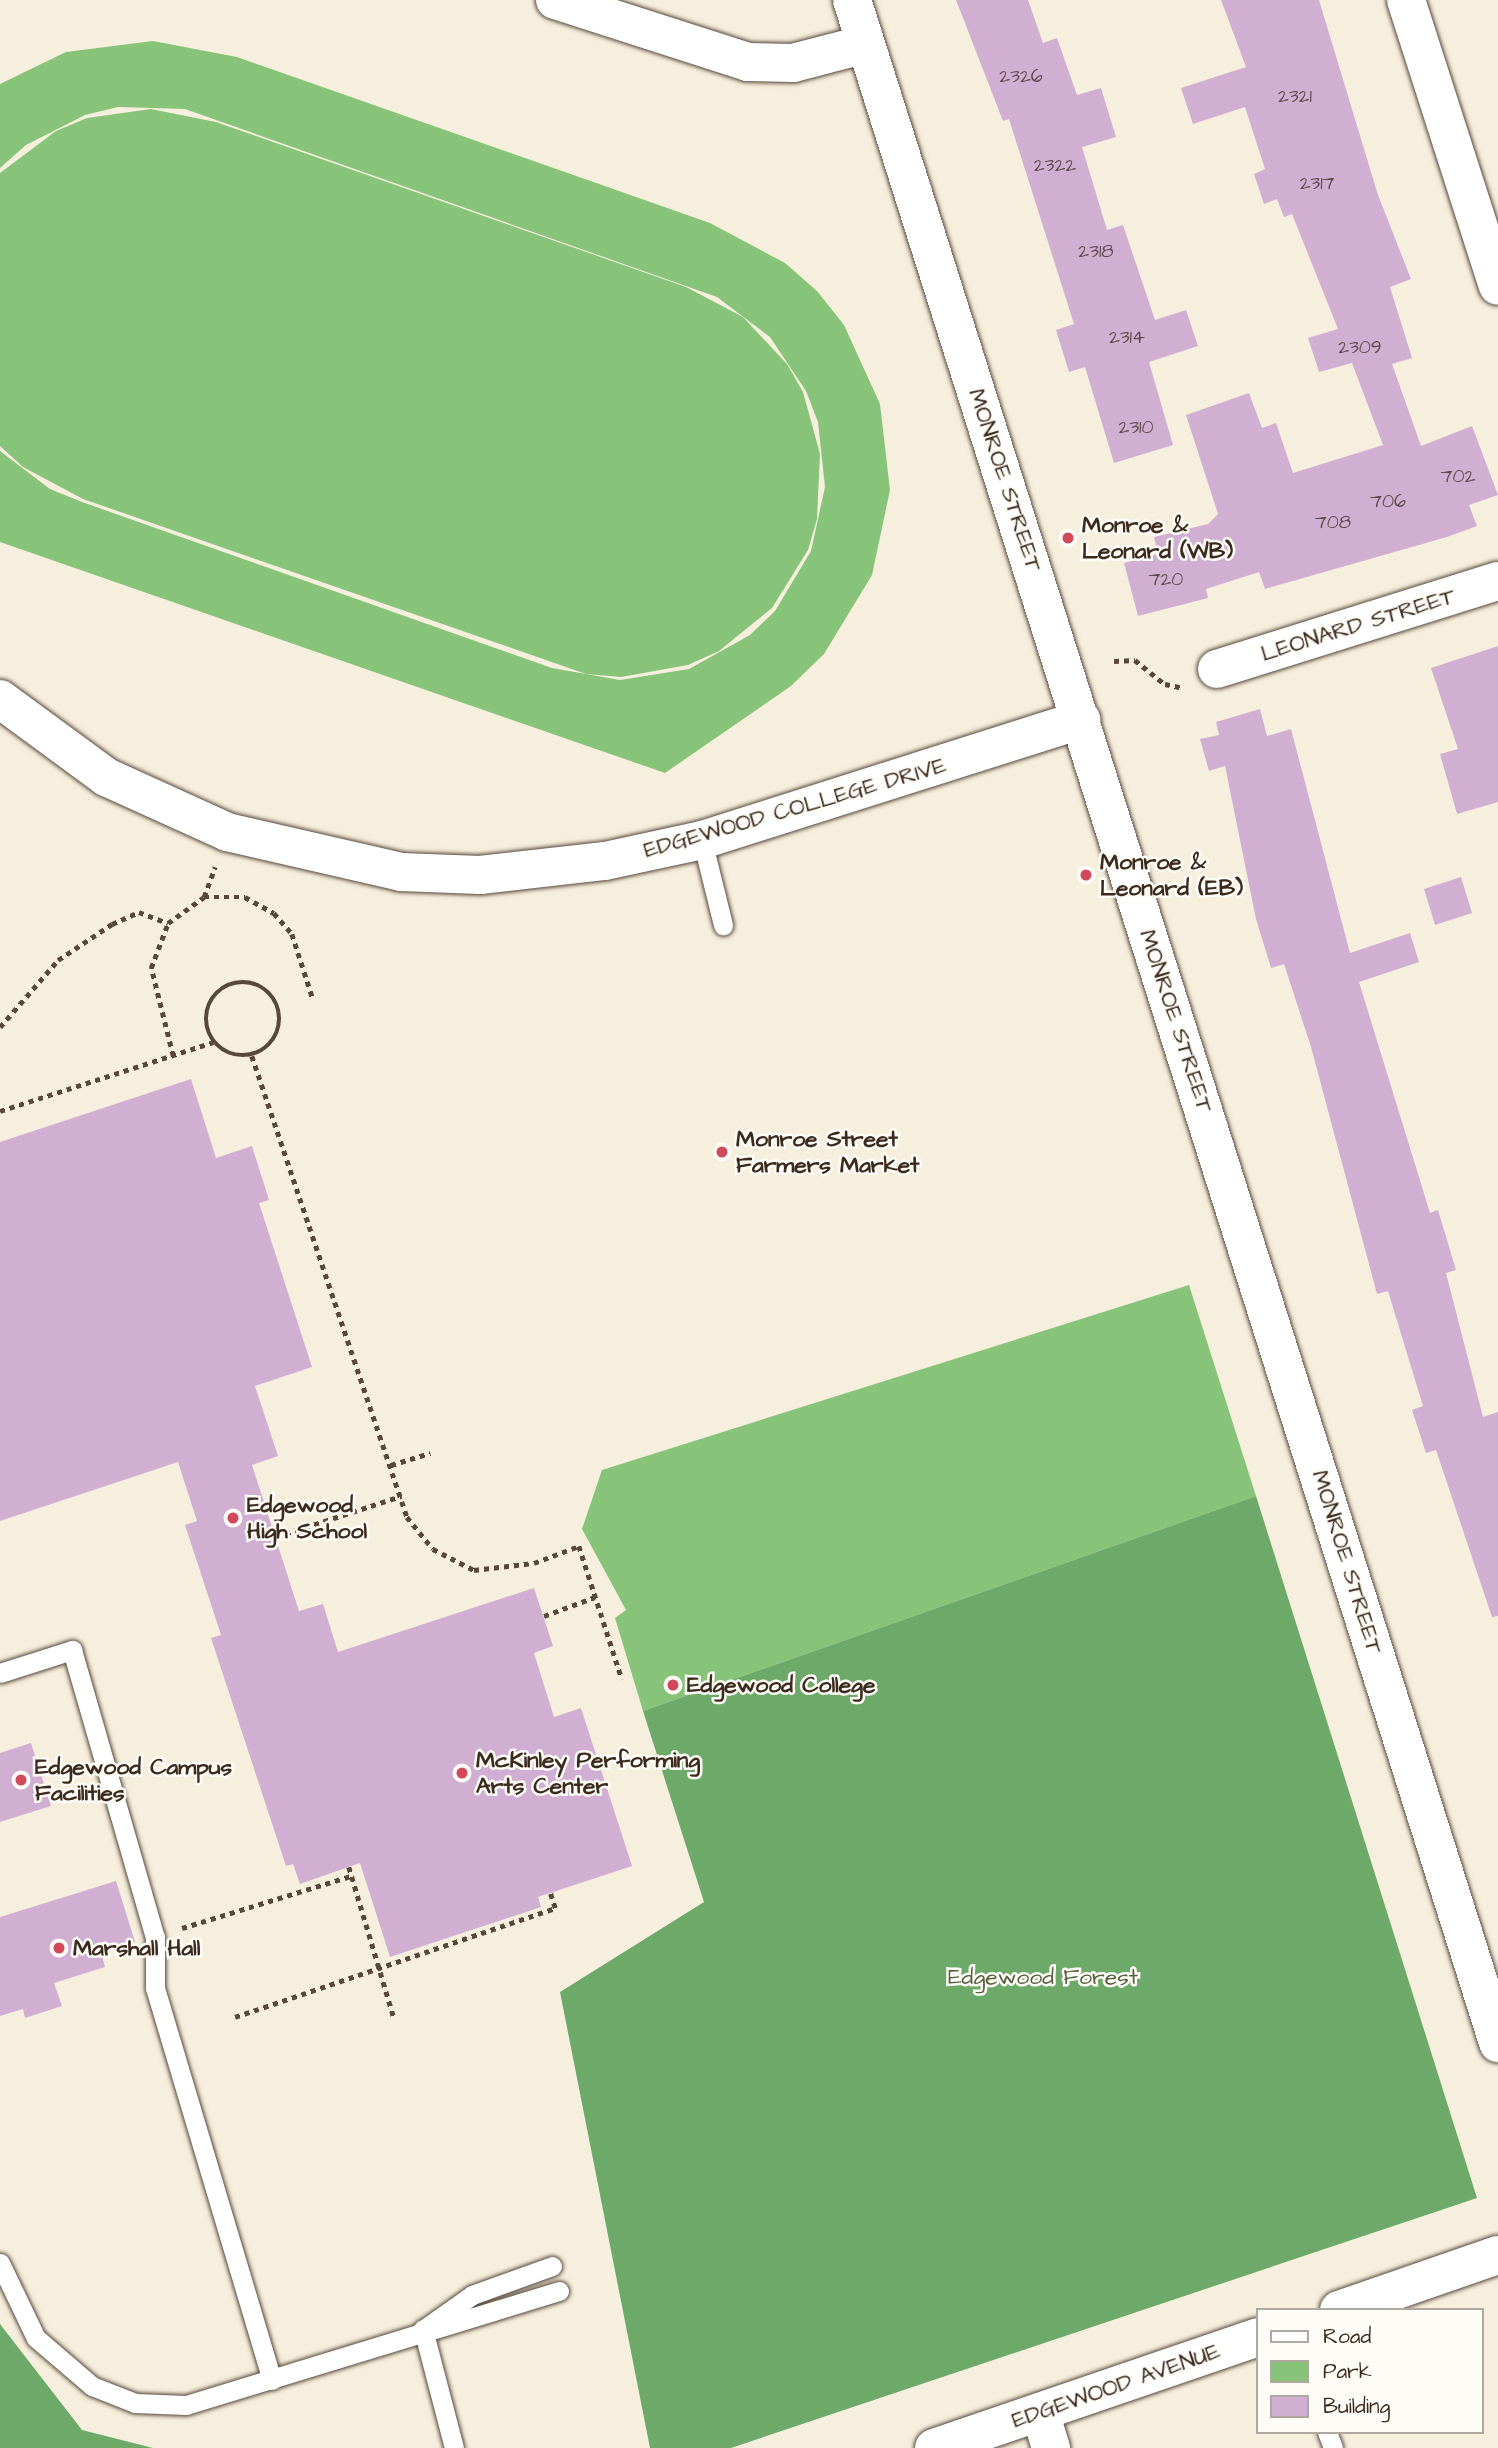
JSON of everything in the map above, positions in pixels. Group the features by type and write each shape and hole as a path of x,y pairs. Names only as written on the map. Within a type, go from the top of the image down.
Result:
{"street":[{"path":"555,0 759,64 793,63 866,44"},
{"name":"MONROE STREET","path":"852,0 1498,2043"},
{"path":"1406,0 1498,286"},
{"name":"LEONARD STREET","path":"1217,669 1498,581"},
{"name":"EDGEWOOD COLLEGE DRIVE","path":"0,699 106,777 227,832 320,858 401,872 480,875 605,861 702,840 1081,720"},
{"path":"1345,2308 1498,2255"},
{"name":"EDGEWOOD AVENUE","path":"934,2448 1256,2338"},
{"path":"1040,2412 1051,2448"}],"lane":[{"path":"702,840 723,925"},
{"path":"0,1673 72,1650 155,1937 155,1989 272,2380"},
{"path":"0,2263 36,2338 92,2386 135,2403 186,2406 423,2329 466,2324 559,2291"},
{"path":"423,2329 472,2295 552,2266"},
{"path":"423,2329 454,2448"}],"path":[{"path":"1114,661 1148,666 1179,690 1199,684 1217,669"},
{"path":"173,1056 151,968 168,923 204,897 229,894 260,903 292,934 313,999"},
{"path":"0,1027 58,960 111,924 139,912 168,923"},
{"path":"232,983 256,984 275,999 280,1021 272,1043 252,1056 230,1055 213,1042 205,1019 213,997 232,983"},
{"path":"0,1111 213,1042"},
{"path":"252,1056 401,1496 433,1549 474,1570 534,1563 579,1546 622,1679"},
{"path":"391,1465 430,1453"},
{"path":"276,1537 401,1496"},
{"path":"544,1616 596,1597"},
{"path":"349,1867 394,2018"},
{"path":"155,1937 351,1875"},
{"path":"235,2017 380,1970 555,1908 550,1893"}],"green space":[{"path":"153,41 237,57 710,223 785,263 817,291 844,325 880,404 890,490 872,575 824,654 791,686 665,773 0,542 0,451 50,489 82,502 552,668 620,680 689,669 750,635 775,611 811,551 825,487 818,422 806,391 770,337 717,297 185,109 118,107 85,115 26,145 0,168 0,84 66,52"},
{"path":"151,109 216,122 686,287 743,317 787,364 803,392 820,454 817,519 808,550 772,608 719,651 688,665 621,677 586,674 83,499 23,467 0,446 0,173 56,131 87,118"},
{"path":"1189,1285 1256,1496 643,1711 615,1618 626,1610 582,1529 602,1470"},
{"name":"Edgewood Forest","path":"1256,1496 1477,2198 731,2448 650,2448 560,1992 704,1902 643,1711"},
{"path":"0,2324 82,2430 153,2448 0,2448"}],"building":[{"path":"956,0 1028,0 1043,43 1057,38 1077,95 1101,88 1116,137 1082,147 1107,230 1123,225 1155,320 1186,310 1198,346 1149,362 1173,445 1114,463 1085,367 1069,372 1056,330 1074,324 1009,119 1003,121"},
{"path":"1221,0 1319,0 1378,195 1411,279 1390,287 1412,358 1392,364 1421,446 1472,426 1498,495 1469,505 1477,526 1447,537 1265,589 1259,572 1206,589 1208,598 1138,616 1124,563 1158,554 1154,537 1208,524 1218,514 1186,415 1249,393 1262,428 1276,423 1293,473 1383,445 1352,363 1319,372 1308,338 1338,329 1292,214 1284,217 1277,199 1264,204 1254,174 1265,169 1245,107 1193,124 1181,88 1246,67"},
{"path":"1498,646 1498,802 1457,814 1440,754 1458,749 1431,668"},
{"path":"1260,709 1267,736 1291,729 1350,953 1410,933 1419,962 1359,982 1430,1213 1438,1210 1456,1270 1446,1273 1483,1417 1498,1412 1498,1616 1492,1617 1436,1450 1426,1453 1412,1410 1423,1406 1388,1291 1377,1294 1311,1047 1284,964 1271,968 1256,919 1225,766 1209,771 1200,739 1219,735 1216,722"},
{"path":"1461,877 1472,913 1435,925 1424,889"},
{"name":"Edgewood High School","path":"191,1079 216,1158 252,1146 269,1200 259,1203 312,1367 255,1386 278,1456 252,1465 299,1611 323,1604 338,1652 534,1588 553,1646 534,1653 554,1717 581,1708 632,1866 538,1897 541,1907 390,1957 360,1863 300,1884 293,1864 286,1866 211,1638 221,1635 185,1525 197,1521 178,1462 0,1521 0,1142"},
{"name":"Edgewood Campus Facilities","path":"31,1743 51,1806 0,1822 0,1753"},
{"name":"Marshall Hall","path":"116,1881 135,1942 101,1953 105,1967 54,1983 62,2006 25,2018 23,2009 0,2016 0,1917"}],"place":[{"name":"Monroe & Leonard (WB)","path":"1068,538"},
{"name":"Monroe & Leonard (EB)","path":"1086,875"},
{"name":"Monroe Street Farmers Market","path":"722,1152"},
{"name":"Edgewood High School","path":"233,1518"},
{"name":"Edgewood College","path":"673,1685"},
{"name":"McKinley Performing Arts Center","path":"462,1773"},
{"name":"Edgewood Campus Facilities","path":"21,1780"},
{"name":"Marshall Hall","path":"59,1948"}]}
